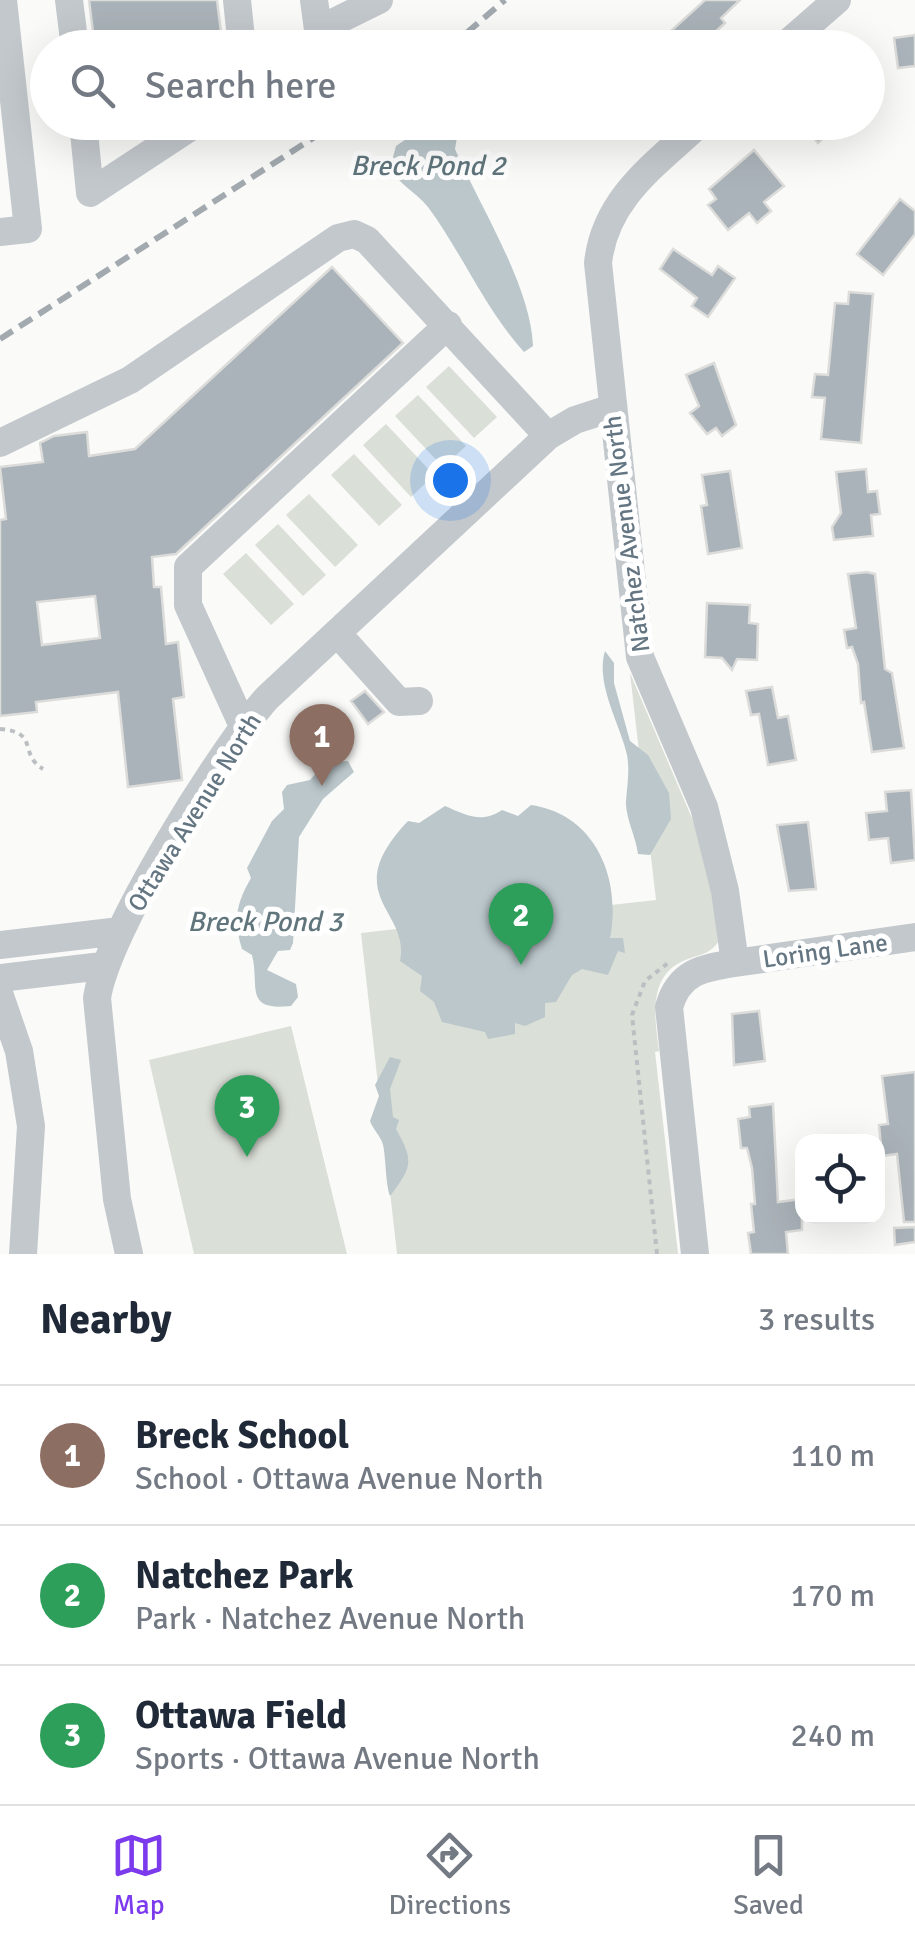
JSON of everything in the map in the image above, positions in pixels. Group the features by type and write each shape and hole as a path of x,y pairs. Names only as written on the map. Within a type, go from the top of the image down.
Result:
{"street":[{"path":"0,232 28,229 11,183 3,0"},
{"path":"69,0 73,30"},
{"path":"236,0 240,30"},
{"path":"314,0 318,30 378,0"},
{"path":"803,30 837,0"},
{"path":"89,140 90,193 171,140"},
{"name":"Natchez Avenue North","path":"682,140 622,198 602,233 599,282 640,657 651,692 704,806 722,871 736,962"},
{"path":"0,443 130,380 346,235 368,240 548,436"},
{"path":"243,726 188,604 188,567 448,325"},
{"name":"Ottawa Avenue North","path":"129,1254 117,1199 97,998 102,966 120,931 243,726 336,633 548,436 575,420 612,408"},
{"path":"336,633 399,702 419,702"},
{"path":"0,944 120,931"},
{"name":"Loring Lane","path":"736,962 915,937"},
{"path":"695,1254 669,1007 681,980 692,972 736,962"},
{"path":"0,978 102,966"},
{"path":"0,996 20,1052 32,1126 23,1254"}],"path":[{"path":"0,728 18,731 26,737 31,757 43,770"}],"shaded area":[{"path":"449,366 497,417 474,438 426,387"},
{"path":"418,395 466,446 443,467 395,416"},
{"path":"386,424 434,475 411,497 363,445"},
{"path":"354,454 402,505 379,526 331,475"},
{"path":"309,494 358,545 335,567 286,515"},
{"path":"278,524 326,575 303,596 255,545"},
{"path":"246,553 294,604 271,625 223,574"},
{"path":"630,673 697,830 712,890 718,942 707,952 671,968 656,1000 659,1051 655,1052 678,1254 397,1254 361,933 656,900"},
{"path":"291,1026 347,1254 194,1254 149,1060"}],"water":[{"name":"Breck Pond 2","path":"405,140 456,140 455,149 523,298 533,346 524,352 497,318 428,207 390,168 396,146"},
{"path":"605,651 614,663 614,683 630,741 648,755 669,793 671,819 650,855 638,854 627,814 628,761 603,677"},
{"name":"Breck Pond 3","path":"348,761 354,772 323,799 299,837 293,943 290,950 278,951 267,970 296,984 298,997 291,1006 266,1005 256,994 252,955 242,949 238,929 239,904 251,878 247,868 272,821 284,809 282,792 287,785 310,780 325,763"},
{"path":"531,805 572,821 599,852 612,893 610,938 623,938 625,953 618,951 608,975 582,969 572,975 556,1002 545,1003 545,1017 525,1026 515,1023 515,1034 488,1039 485,1032 442,1022 434,1002 420,991 422,976 400,961 401,943 377,885 378,867 388,846 408,821 419,823 445,806 467,815 488,817 502,810 518,816"},
{"path":"390,1057 401,1060 390,1089 393,1117 399,1120 396,1129 408,1164 390,1196 383,1146 370,1121 379,1096 375,1085"}],"building":[{"path":"89,0 217,0 221,30 93,30"},
{"path":"705,0 740,0 721,18 725,23 717,30 672,30"},
{"path":"915,35 915,66 898,68 894,38"},
{"path":"754,150 784,186 764,202 771,211 757,223 749,213 728,230 708,205 716,199 709,189"},
{"path":"900,199 915,211 915,234 883,275 857,254"},
{"path":"673,249 712,275 718,266 735,278 708,317 692,306 697,298 660,269"},
{"path":"332,267 403,343 176,554 152,557 154,587 161,587 166,644 178,642 184,697 173,699 182,780 128,787 118,692 36,702 37,712 0,716 0,520 6,519 0,467 43,462 40,443 54,436 87,432 89,456 135,449","holes":["95,596 100,638 42,645 37,602"]},
{"path":"849,292 873,294 861,443 821,439 825,398 812,397 815,374 828,375 835,303 848,304"},
{"path":"714,363 736,425 722,436 716,428 707,434 690,413 699,406 686,375"},
{"path":"866,469 868,492 877,491 880,514 871,515 873,536 834,540 832,527 841,513 836,472"},
{"path":"730,471 742,548 708,554 701,506 707,505 702,475"},
{"path":"848,574 875,574 885,669 892,673 904,748 872,752 864,702 861,703 858,664 852,647 847,648 844,630 856,628"},
{"path":"707,603 750,605 749,623 758,624 757,660 737,659 732,670 722,658 705,657"},
{"path":"772,687 778,718 788,716 796,760 768,765 759,714 751,715 746,691"},
{"path":"365,691 384,712 368,724 351,701"},
{"path":"911,790 915,860 891,863 888,838 869,840 866,813 887,811 885,792"},
{"path":"808,822 816,889 789,891 777,825"},
{"path":"759,1011 765,1061 734,1065 732,1014"},
{"path":"915,1072 915,1222 904,1222 897,1154 885,1156 885,1134 880,1134 879,1125 888,1124 882,1076"},
{"path":"773,1104 778,1202 795,1200 795,1224 802,1224 802,1230 786,1232 788,1254 751,1254 748,1233 754,1232 751,1204 755,1204 752,1168 747,1148 741,1148 738,1119 750,1117 749,1107"},
{"path":"915,1227 915,1242 895,1245 894,1228"}],"railway":[{"path":"470,30 505,0"},
{"path":"0,339 310,140"}],"place":[{"name":"Breck School","path":"322,786"},
{"name":"Natchez Park","path":"521,965"},
{"name":"Ottawa Field","path":"247,1157"}]}
